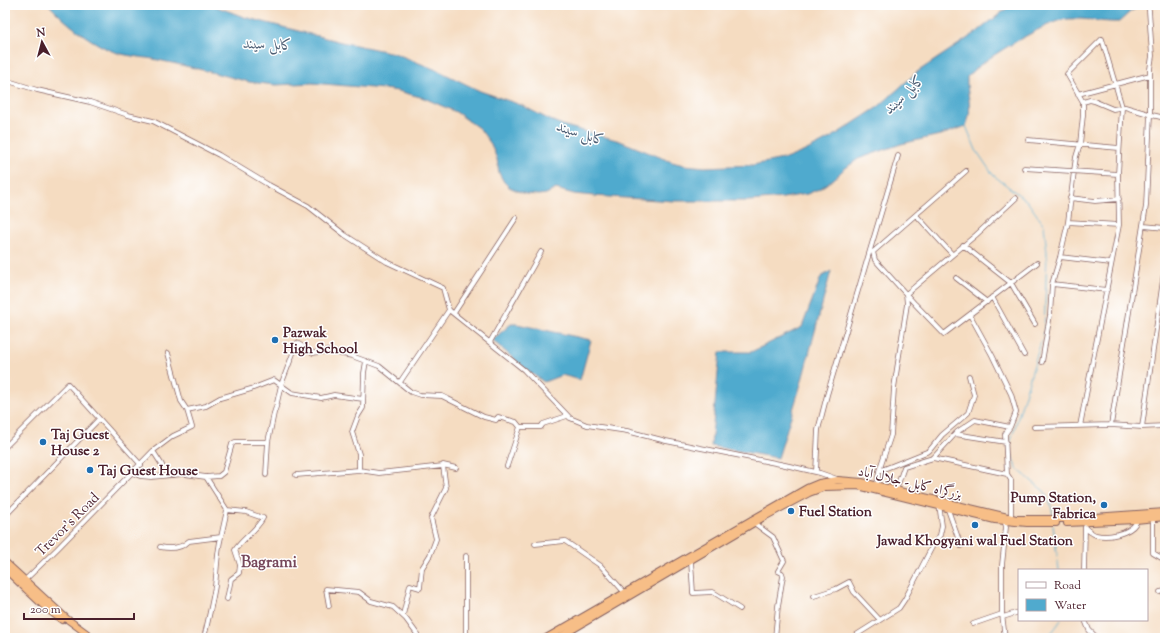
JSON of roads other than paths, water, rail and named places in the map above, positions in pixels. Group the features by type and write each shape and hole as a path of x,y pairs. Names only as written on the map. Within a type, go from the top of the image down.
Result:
{"highway":[{"name":"بزرگراه کابل- جلال آباد","path":"677,565 691,561 754,523 807,488 819,483 838,480 877,485 1006,518"},
{"name":"بزرگراه کابل- جلال آباد","path":"546,638 574,625 782,505 825,487 858,486 941,502 947,508 1027,521 1165,517"},
{"name":"بزرگراه کابل- جلال آباد","path":"1135,517 1165,512"},
{"path":"5,562 67,619 93,638"},
{"path":"5,569 46,608 87,638"},
{"name":"بزرگراه کابل- جلال آباد","path":"558,638 574,625"}],"street":[{"path":"1111,425 1146,206 1150,75 1152,56 1149,10"},
{"path":"1042,362 1050,315 1052,284 1068,222 1070,198 1076,157 1080,144 1083,115 1083,102 1067,74 1102,40 1122,108 1118,174 1119,225 1080,426"},
{"path":"1078,94 1150,75"},
{"path":"5,80 37,90 90,102 128,115 153,121 219,155 267,184 308,206 345,235 386,262 443,288 449,310 532,377 567,416 587,425 627,431 666,441 818,473 838,480"},
{"path":"1083,102 1090,100 1113,108 1130,108 1165,118"},
{"path":"1028,140 1119,148"},
{"path":"819,483 818,430 898,156"},
{"path":"1024,168 1118,174"},
{"path":"966,171 873,252 875,260 944,334 1037,263"},
{"path":"906,294 1016,198"},
{"path":"1070,198 1094,201 1119,199"},
{"path":"916,215 952,254"},
{"path":"454,313 516,218"},
{"path":"1068,222 1119,225"},
{"path":"1144,226 1165,228"},
{"path":"963,245 1011,282 1035,324"},
{"path":"490,342 541,252"},
{"path":"1060,257 1111,263"},
{"path":"1142,427 1165,266"},
{"path":"956,278 987,302"},
{"path":"1052,284 1107,290"},
{"path":"877,485 879,471 890,435 894,388 907,304 906,294"},
{"path":"992,297 1024,355"},
{"path":"400,382 449,310"},
{"path":"970,315 1011,394 1016,412 1006,434 1007,474 1011,480 1002,565 1005,638"},
{"path":"266,475 268,442 274,413 281,385 297,343 313,353 327,351 352,356 366,361 379,366 411,392 420,395 442,396 484,417 496,420 498,417 516,422 520,427"},
{"path":"168,352 181,401 187,410 206,406 220,398 251,389 274,380 292,393 321,398 334,395 363,399"},
{"path":"359,470 359,454 352,432 358,416 363,408 364,373 366,361"},
{"path":"879,471 929,451 942,435 968,412 974,394 968,376"},
{"path":"5,447 68,384 141,465"},
{"name":"Trevor's Road","path":"24,581 141,465 153,451 174,436 192,427 187,410"},
{"path":"520,427 541,426 567,416"},
{"path":"5,516 99,419"},
{"path":"933,458 955,434 975,420 1010,427"},
{"path":"1034,427 1111,425 1142,427 1165,426"},
{"path":"507,466 520,427"},
{"path":"955,434 1006,442"},
{"path":"133,473 140,476 151,477 184,474 206,477 222,475 234,442 268,442"},
{"path":"153,451 162,465"},
{"path":"896,490 904,467 933,458 1007,474"},
{"path":"296,475 359,470 379,473 443,465 456,468"},
{"path":"402,616 410,585 420,588 422,568 430,555 436,539 431,518 446,488 443,466"},
{"path":"204,638 210,615 215,584 218,549 227,510 206,477"},
{"path":"853,636 898,608 905,599 932,547 940,535 942,526 941,502"},
{"path":"947,508 961,546"},
{"path":"227,510 246,512 263,518 250,535 245,538 235,550 240,565 240,573 231,579 227,599"},
{"path":"1085,528 1096,535 1107,536 1121,533 1134,526 1136,523 1135,517"},
{"path":"1153,518 1153,553 1165,560"},
{"path":"1084,569 1085,519"},
{"path":"754,523 773,537 784,561 778,570 783,576 775,638"},
{"path":"160,547 172,549 189,541 221,536"},
{"path":"535,544 565,541 601,566 623,596"},
{"path":"466,556 466,638"},
{"path":"691,561 693,593 713,592 740,609"},
{"path":"814,596 836,589 849,582 854,592 880,620"},
{"path":"329,606 326,588 359,592 371,601 393,607 417,634 418,638"},
{"path":"973,624 1018,612"},
{"path":"1085,621 1089,630 1097,638"}],"water":[{"name":"کابل سيند","path":"49,5 212,5 244,17 341,42 394,53 439,71 480,91 521,105 565,126 620,141 672,162 705,167 753,165 788,158 832,137 878,107 917,72 977,32 1011,5 1144,5 1131,11 1119,22 1104,22 1083,19 1061,20 1011,44 984,62 967,77 970,107 966,126 944,134 901,144 858,159 819,189 807,194 749,201 674,201 574,194 556,189 546,194 526,194 509,187 504,182 499,173 497,159 491,144 480,129 456,112 424,98 384,89 312,83 276,85 249,82 169,62 120,54 99,45 83,35"},
{"path":"831,271 801,384 778,458 711,446 720,352 751,352 802,327 821,277"},
{"path":"511,324 591,340 580,380 562,375 544,382 528,371 492,340"}],"waterway":[{"path":"966,126 976,150 993,175 1027,201 1044,225 1047,253 1044,332 1009,447 1016,468 1045,492 1052,509 1053,516"},
{"path":"1053,525 1059,569"},
{"path":"1044,638 1053,631 1060,621"}],"place":[{"name":"Pazwak High School","path":"275,340"},
{"name":"Taj Guest House 2","path":"43,442"},
{"name":"Taj Guest House","path":"90,470"},
{"name":"Pump Station, Fabrica","path":"1104,505"},
{"name":"Fuel Station","path":"791,511"},
{"name":"Jawad Khogyani wal Fuel Station","path":"975,525"}],"district":[{"name":"Bagrami","path":"269,561"}]}
